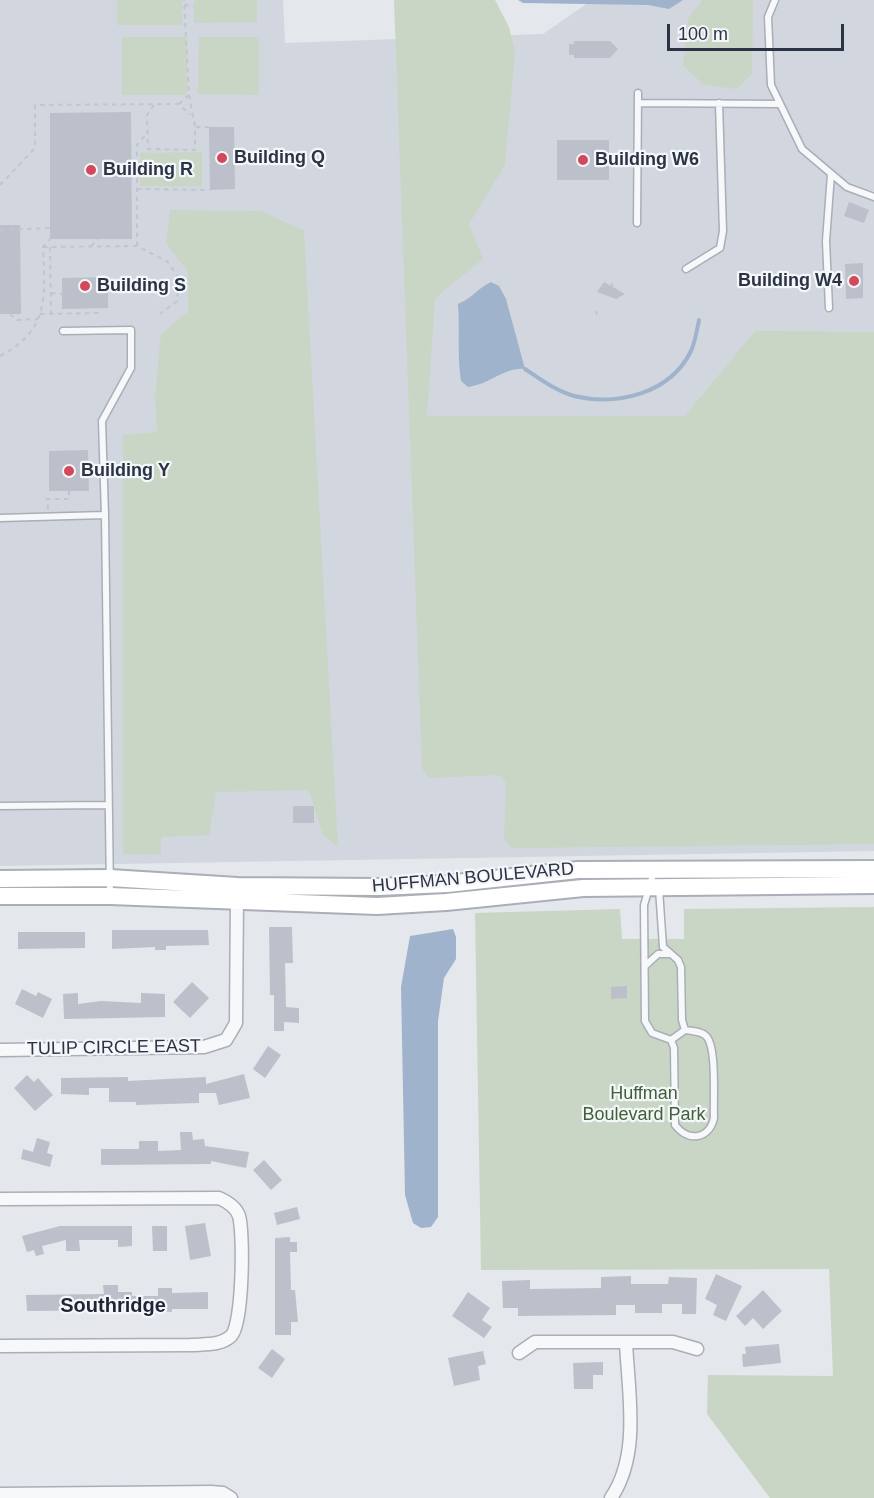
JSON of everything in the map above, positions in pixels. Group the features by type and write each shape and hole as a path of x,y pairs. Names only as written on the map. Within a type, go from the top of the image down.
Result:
{"street":[{"name":"HUFFMAN BOULEVARD","path":"0,896 237,894 447,884 578,870 655,867 874,869"},
{"name":"HUFFMAN BOULEVARD","path":"0,879 110,878 237,894 377,906 446,902 583,888 874,885"},
{"name":"TULIP CIRCLE EAST","path":"0,1050 220,1045 226,1040 236,1023 237,894"},
{"path":"0,1199 219,1198 235,1208 241,1224 240,1311 232,1335 216,1344 0,1346"},
{"path":"519,1353 535,1342 673,1342 697,1349"},
{"path":"611,1498 625,1471 630,1444 626,1342"},
{"path":"0,1494 211,1492 223,1493 231,1498"}],"lane":[{"path":"776,0 768,17 771,85 802,149 847,187 874,196"},
{"path":"637,224 638,93"},
{"path":"638,103 780,104"},
{"path":"686,269 720,248 722,239 719,103"},
{"path":"828,308 826,241 831,174"},
{"path":"63,331 131,330 131,368 102,421 110,896"},
{"path":"0,518 105,515"},
{"path":"0,806 108,805"},
{"path":"655,867 654,888 662,944 669,954 678,960 681,967 682,1020 685,1030"},
{"path":"654,888 644,905 645,1021 652,1033 671,1040 674,1048 675,1125 682,1134 695,1138 705,1134 712,1127 714,1118 712,1049 708,1038 702,1033 685,1030 671,1040"},
{"path":"645,966 658,954 669,954"}],"path":[{"path":"154,105 147,115 148,149 195,150 195,128 190,115 184,0"},
{"path":"184,5 194,6"},
{"path":"0,184 34,148 34,105 179,104 189,95"},
{"path":"179,104 190,115"},
{"path":"195,128 209,127"},
{"path":"137,246 137,145 148,132"},
{"path":"137,189 210,190"},
{"path":"0,230 50,228"},
{"path":"0,356 19,344 38,319 44,304 43,247 50,239"},
{"path":"91,246 99,239"},
{"path":"43,247 137,246 168,262 179,279 177,301 159,314"},
{"path":"50,247 51,313"},
{"path":"610,283 615,291"},
{"path":"51,293 62,294"},
{"path":"596,311 600,319"},
{"path":"40,314 101,313"},
{"path":"10,314 17,320 38,319"},
{"path":"48,510 47,499 69,499 69,491"}],"shaded area":[{"path":"0,0 283,0 285,43 543,34 592,0 874,0 874,851 0,866"}],"green space":[{"path":"117,0 182,0 182,25 117,25"},
{"path":"194,0 257,0 257,22 194,23"},
{"path":"394,0 495,0 509,27 515,51 505,165 469,224 483,259 435,298 427,416 685,416 755,331 874,332 874,844 511,848 504,839 506,783 499,775 428,778 422,768"},
{"path":"702,0 753,0 752,74 737,89 704,85 683,65 688,19"},
{"path":"122,37 187,37 187,95 122,95"},
{"path":"199,37 259,37 259,95 198,94"},
{"path":"202,152 202,186 140,186 140,153"},
{"path":"170,210 262,211 304,231 338,847 323,835 309,790 216,792 209,835 161,837 161,854 123,854 123,435 157,432 155,395 161,334 188,312 188,272 166,243"},
{"name":"Huffman Boulevard Park","path":"874,907 874,1498 770,1498 707,1414 708,1375 833,1376 829,1269 481,1270 475,913 620,909 622,939 684,939 684,909"}],"water":[{"path":"518,0 683,0 669,9 648,5 523,3"},
{"path":"491,282 499,286 506,299 525,369 510,371 484,383 468,387 461,381 458,304"},
{"path":"453,929 456,937 456,959 444,978 438,1021 438,1217 431,1227 421,1228 413,1223 405,1195 401,987 410,936"}],"building":[{"path":"574,41 610,41 618,49 610,58 574,58 574,55 569,55 569,44 574,44"},
{"name":"Building R","path":"131,112 132,239 50,239 50,113"},
{"name":"Building Q","path":"209,127 234,127 235,189 210,190"},
{"name":"Building W6","path":"557,140 609,140 609,180 557,180"},
{"path":"849,202 869,210 864,223 844,216"},
{"path":"0,225 20,225 21,314 0,314"},
{"name":"Building W4","path":"863,263 863,298 846,299 845,264"},
{"name":"Building S","path":"108,277 108,308 62,309 62,278"},
{"path":"604,282 625,294 616,299 597,292"},
{"name":"Building Y","path":"88,450 89,491 49,491 49,451"},
{"path":"293,806 314,806 314,823 293,823"},
{"path":"269,927 292,927 293,963 285,963 286,1007 299,1008 299,1023 284,1022 284,1031 274,1031 274,995 270,995"},
{"path":"112,930 208,930 209,945 166,946 166,950 155,950 155,947 112,949"},
{"path":"18,932 85,932 85,948 18,949"},
{"path":"192,982 209,998 190,1018 173,1002"},
{"path":"627,986 627,998 611,999 611,987"},
{"path":"22,989 36,996 38,992 52,999 43,1018 15,1004"},
{"path":"78,993 78,1004 101,1001 141,1003 141,993 165,994 165,1017 64,1019 63,994"},
{"path":"268,1046 281,1055 265,1078 253,1069"},
{"path":"244,1074 250,1098 219,1105 216,1093 199,1093 199,1103 136,1105 136,1102 109,1102 109,1088 89,1088 89,1095 61,1094 61,1078 128,1077 128,1081 206,1077 206,1084"},
{"path":"27,1075 34,1082 38,1078 53,1095 35,1111 14,1088"},
{"path":"180,1132 192,1132 193,1140 204,1139 205,1146 249,1152 246,1168 211,1161 211,1164 101,1165 101,1149 139,1149 139,1141 158,1141 158,1151 181,1150"},
{"path":"37,1138 50,1142 47,1153 53,1155 50,1167 21,1159 23,1149 33,1152"},
{"path":"264,1160 282,1180 271,1190 253,1170"},
{"path":"297,1207 300,1219 277,1225 274,1213"},
{"path":"205,1223 211,1256 190,1260 185,1226"},
{"path":"60,1226 132,1226 132,1246 118,1247 118,1240 79,1240 80,1251 66,1251 66,1240 42,1246 44,1254 36,1256 34,1250 27,1252 22,1236"},
{"path":"152,1226 167,1226 167,1251 153,1251"},
{"path":"290,1237 290,1242 297,1242 297,1252 290,1252 291,1290 295,1290 298,1322 291,1322 291,1335 275,1335 275,1238"},
{"path":"716,1274 742,1286 726,1321 713,1315 717,1305 705,1299"},
{"path":"631,1276 631,1284 668,1284 669,1277 697,1278 696,1314 682,1314 682,1304 662,1304 662,1313 635,1313 635,1305 616,1305 616,1315 518,1316 518,1308 503,1308 502,1281 530,1280 530,1289 601,1288 601,1277"},
{"path":"103,1285 118,1285 118,1292 132,1292 132,1296 158,1296 158,1288 172,1288 172,1293 208,1292 208,1309 172,1309 172,1312 27,1311 26,1295 104,1294"},
{"path":"763,1290 782,1311 763,1329 753,1318 745,1326 736,1316"},
{"path":"468,1292 490,1308 482,1320 492,1327 484,1338 452,1316"},
{"path":"779,1344 781,1363 743,1367 742,1354 746,1354 745,1347"},
{"path":"272,1349 285,1359 272,1378 258,1368"},
{"path":"483,1351 486,1364 478,1366 480,1380 454,1386 448,1358"},
{"path":"603,1362 603,1375 593,1375 593,1389 574,1389 573,1363"}],"waterway":[{"path":"525,369 555,388 574,396 607,399 641,393 670,378 682,366 691,351 699,320"}],"place":[{"name":"Building Q","path":"222,158"},
{"name":"Building W6","path":"583,160"},
{"name":"Building R","path":"91,170"},
{"name":"Building W4","path":"854,281"},
{"name":"Building S","path":"85,286"},
{"name":"Building Y","path":"69,471"}],"district":[{"name":"Southridge","path":"113,1306"}]}
